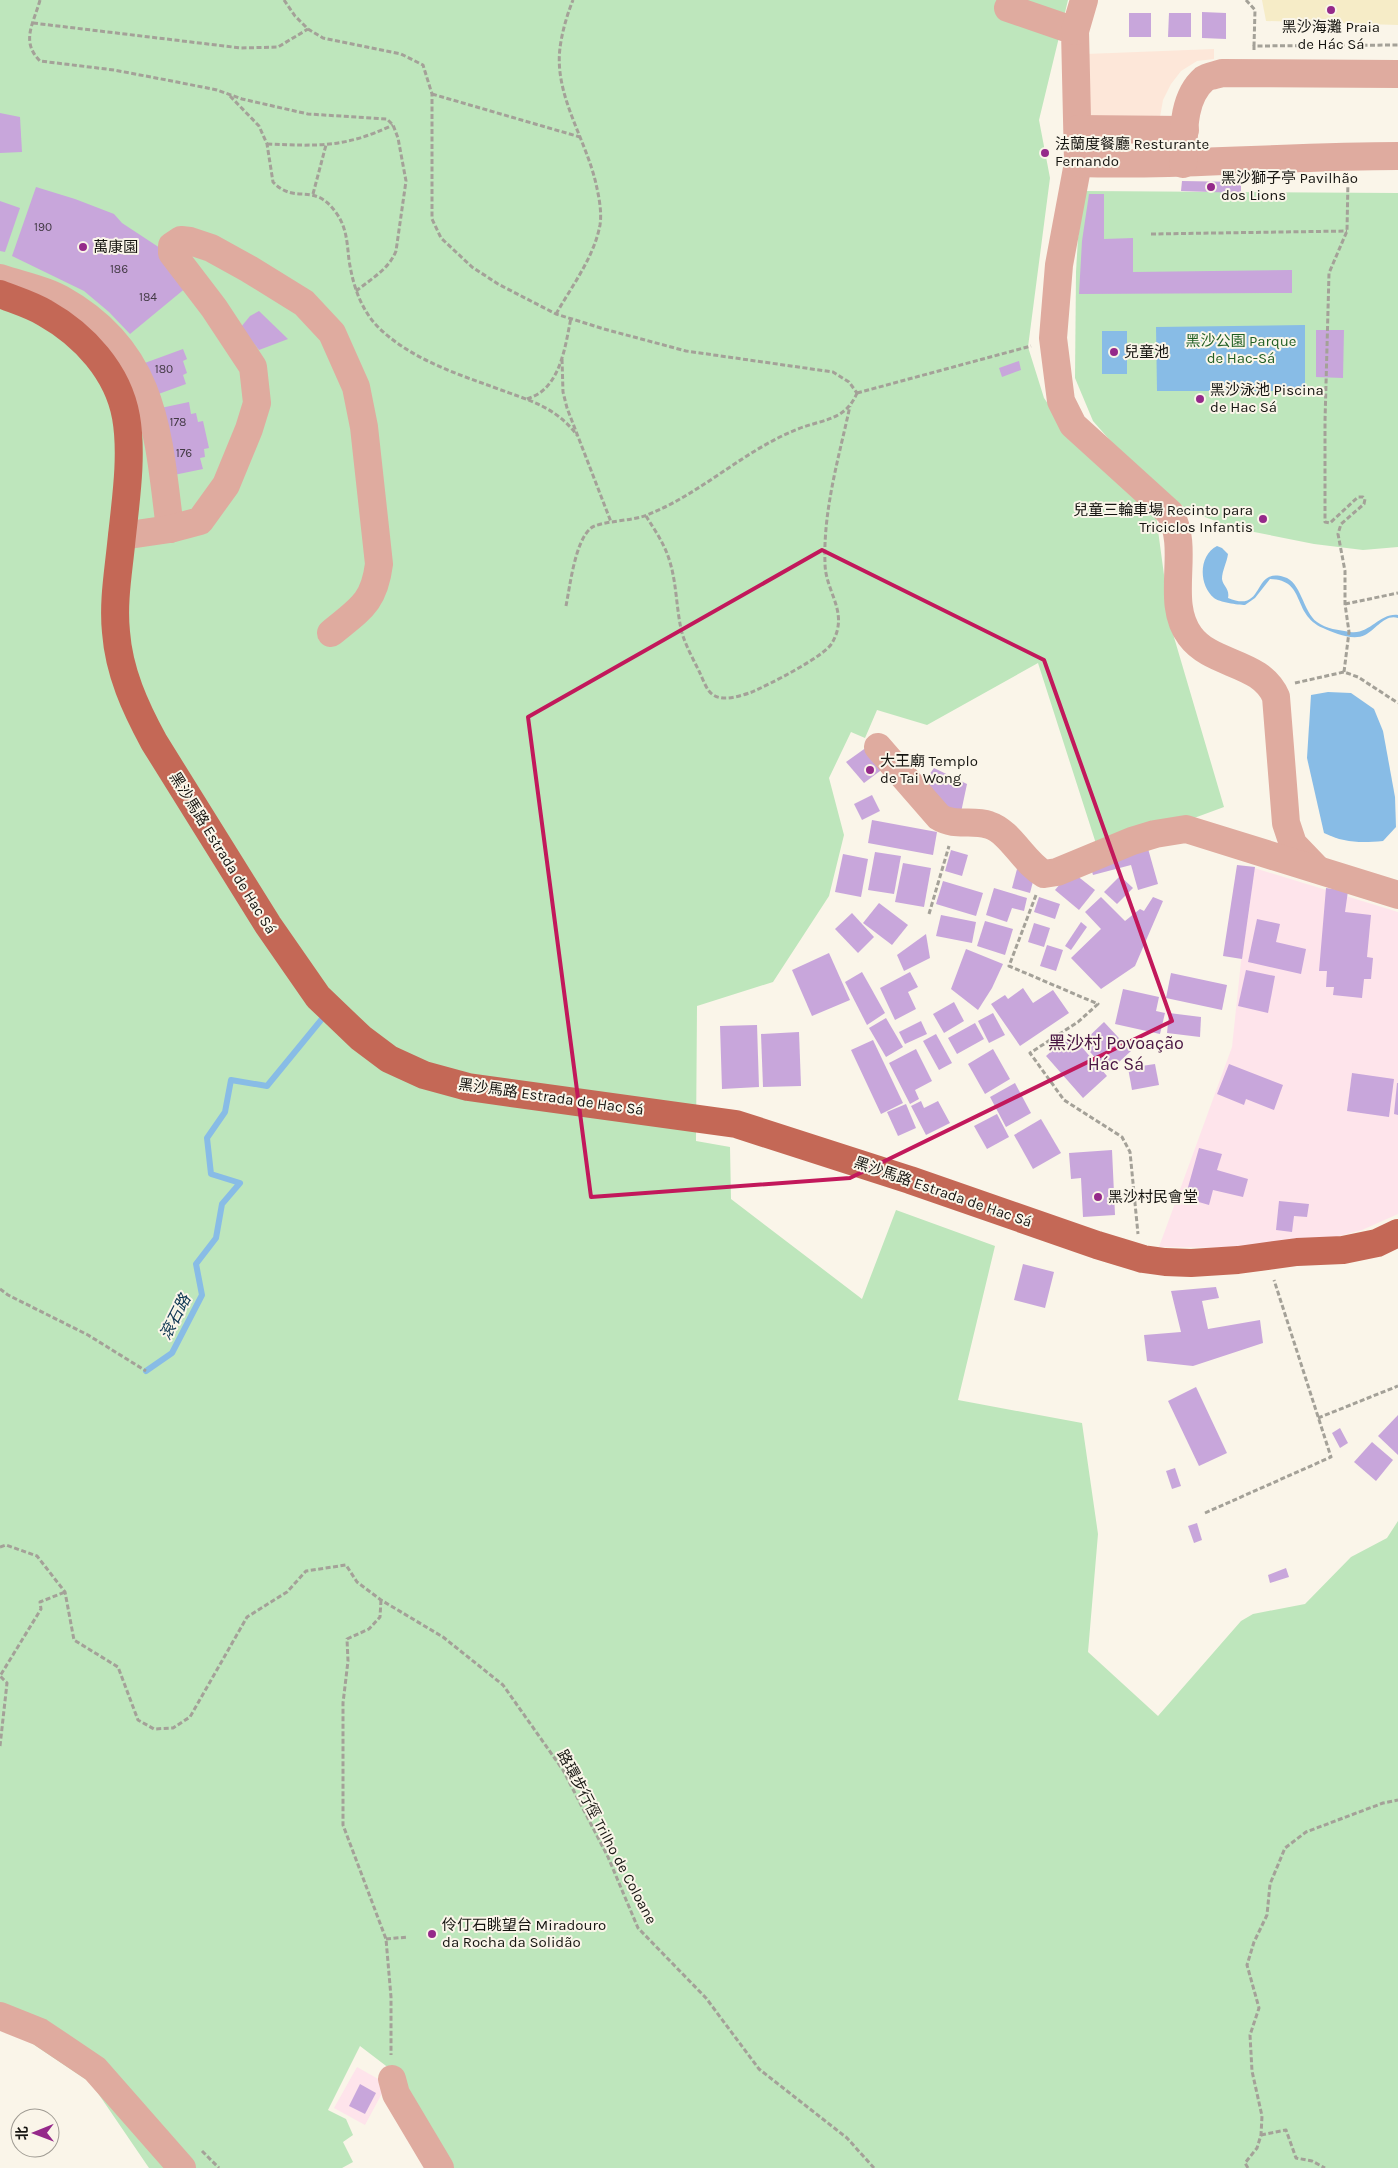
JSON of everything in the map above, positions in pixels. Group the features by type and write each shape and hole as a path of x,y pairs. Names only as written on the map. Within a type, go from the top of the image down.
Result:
{"main road":[{"name":"黑沙馬路 Estrada de Hac Sá","path":"0,294 44,312 66,326 95,353 108,372 118,392 126,416 128,432 126,489 116,588 116,630 118,654 139,714 159,750 268,925 301,974 339,1019 389,1059 424,1075 468,1087 736,1124 910,1180 1097,1245 1143,1259 1191,1263 1343,1250 1377,1243 1398,1233"}],"street":[{"path":"1084,0 1075,31 1078,163 1059,265 1053,338 1055,369 1061,401 1074,424 1170,513 1176,524 1178,536 1179,603 1182,621 1190,637 1204,649 1265,679 1274,691 1277,702 1286,823 1293,844 1317,869"},
{"path":"1008,8 1075,31"},
{"path":"1183,164 1187,109 1197,88 1205,78 1222,73 1398,74"},
{"path":"1078,129 1184,130"},
{"path":"1078,163 1183,164 1349,156 1398,156"},
{"path":"122,536 170,529 200,521 226,485 249,429 257,403 253,367 214,308 172,253 172,246 181,240 190,241 211,248 304,303 332,334 356,387 364,427 379,564 371,598 331,633"},
{"path":"0,278 60,299 92,320 118,344 132,364 147,395 160,452 170,529"},
{"path":"878,746 939,817 947,822 990,825 1006,836 1026,860 1044,874 1057,872 1155,834 1186,829 1398,895"},
{"path":"0,2016 40,2032 94,2069 182,2168"},
{"path":"392,2079 396,2094 430,2164"}],"path":[{"path":"40,0 29,41 30,50 40,61 114,70 217,90 242,99 308,114 387,119 393,126 400,148 406,181 396,250 392,260 385,268 356,291"},
{"path":"284,0 295,16 308,29 323,38 401,54 424,66 432,94 431,200 435,229 441,238 472,267 498,284 556,314 686,351 833,372 849,382 857,393"},
{"path":"556,314 596,244 600,223 600,200 592,166 566,100 560,68 560,49 566,17 573,0"},
{"path":"1246,0 1255,10 1254,46"},
{"path":"33,23 241,48 278,47 308,29"},
{"path":"228,94 259,126 267,144 273,182 287,192 313,194 323,198 344,225 348,238 349,261 356,291 366,312 380,328 414,354 465,377 543,405 567,422 577,435"},
{"path":"432,94 581,138"},
{"path":"267,144 326,146 357,140 393,126"},
{"path":"313,194 326,146"},
{"path":"1344,672 1349,634 1345,604 1345,571 1338,530 1341,524 1364,504 1365,499 1363,497 1358,498 1330,523 1325,522 1324,514 1329,272 1347,231 1349,156"},
{"path":"1151,234 1347,231"},
{"path":"527,399 542,391 553,377 562,358 571,318"},
{"path":"566,606 574,566 584,538 591,528 611,522 622,522 646,516 670,504 779,438 844,413 857,393 1053,338"},
{"path":"562,358 563,392 577,435 611,522"},
{"path":"646,516 661,540 669,558 676,586 682,632 710,692 717,696 738,697 766,686 818,655 831,645 835,637 839,620 838,608 825,566 825,550 829,509 850,406"},
{"path":"1345,604 1398,593"},
{"path":"1274,691 1305,680 1344,672 1358,677 1398,703"},
{"path":"929,914 956,823"},
{"path":"1044,874 1009,966 1098,1004 1078,1022 1030,1053 1064,1100 1122,1137 1130,1152 1139,1237"},
{"path":"1205,1513 1331,1457 1267,1256"},
{"path":"0,1288 8,1295 88,1335 146,1371"},
{"path":"1318,1418 1398,1386"},
{"name":"路環步行徑 Trilho de Coloane","path":"0,1547 6,1546 37,1556 65,1592 74,1640 118,1667 138,1720 154,1729 173,1728 190,1717 247,1618 288,1592 306,1571 346,1565 357,1582 381,1600 443,1636 503,1685 563,1770 608,1857 638,1928 706,1998 759,2069 847,2138 874,2168"},
{"path":"0,1746 7,1683 0,1676 41,1608 40,1602 65,1592"},
{"path":"381,1600 380,1617 368,1629 348,1639 348,1661 342,1703 342,1825 386,1939 391,1997 392,2079"},
{"path":"1248,2168 1245,2163 1257,2148 1261,2135 1262,2116 1252,2071 1250,2035 1259,2008 1247,1965 1254,1942 1267,1915 1270,1884 1285,1848 1306,1832 1383,1803 1398,1800"},
{"path":"386,1939 408,1937"},
{"path":"1261,2135 1286,2130 1296,2158 1312,2161 1325,2168"}],"highlighted area":[{"path":"822,550 1044,660 1172,1021 850,1178 591,1197 528,717"}],"shaded area":[{"path":"1214,49 1214,59 1197,61 1181,71 1171,84 1163,100 1160,117 1095,118 1089,113 1086,54"},
{"path":"1251,867 1398,912 1398,1214 1362,1230 1321,1241 1233,1248 1159,1247 1232,1047"},
{"path":"357,2067 387,2084 365,2125 334,2108"}],"green space":[{"path":"0,0 1068,0 1039,120 1050,178 1028,347 1044,398 1064,427 1155,508 1171,627 1224,807 1099,853 1038,663 927,725 877,710 865,738 851,732 829,778 844,835 829,896 773,982 697,1006 696,1141 730,1147 731,1199 862,1299 896,1210 995,1246 958,1400 1082,1423 1098,1534 1088,1652 1158,1716 1241,1621 1253,1614 1305,1604 1351,1557 1387,1538 1398,1521 1398,2168 450,2168 394,2072 360,2046 328,2110 346,2119 353,2135 343,2142 353,2162 342,2168 149,2168 91,2083 24,2038 0,2029"},
{"name":"黑沙公園 Parque de Hac-Sá","path":"1085,191 1398,193 1398,547 1363,550 1314,544 1234,528 1189,511 1122,454 1093,421 1075,378 1076,272 1078,238"}],"sand":[{"name":"黑沙海灘 Praia de Hác Sá","path":"1262,0 1398,0 1398,25 1266,21"}],"water":[{"path":"1305,325 1305,391 1157,391 1156,327"},
{"name":"兒童池","path":"1102,331 1127,331 1127,374 1102,374"},
{"path":"1217,546 1228,554 1222,579 1228,592 1228,598 1240,601 1248,600 1254,596 1267,578 1274,576 1284,577 1294,584 1312,617 1328,628 1357,632 1385,617 1398,615 1398,618 1393,617 1384,620 1369,633 1360,637 1338,634 1323,628 1306,615 1295,591 1289,585 1282,581 1270,579 1255,598 1245,605 1216,599 1205,585 1203,570 1207,556"},
{"path":"1328,692 1351,693 1374,709 1383,731 1395,797 1396,827 1383,841 1353,841 1339,839 1324,833 1307,758 1311,695"}],"building":[{"path":"1202,12 1226,13 1226,39 1202,38"},
{"path":"1129,13 1151,13 1151,37 1129,37"},
{"path":"1169,13 1191,13 1191,37 1168,37"},
{"path":"0,113 20,117 22,152 0,153"},
{"name":"黑沙獅子亭 Pavilhão dos Lions","path":"1182,181 1241,182 1241,193 1181,191"},
{"path":"36,187 114,214 122,223 160,248 193,282 130,334 109,312 84,291 12,256"},
{"path":"1089,194 1104,194 1104,239 1133,238 1133,272 1292,270 1292,293 1079,294 1082,241"},
{"path":"0,201 20,208 5,252 0,251"},
{"path":"259,311 288,339 259,350 241,327 250,316"},
{"path":"1316,330 1344,330 1343,378 1316,377"},
{"path":"183,349 187,359 183,361 187,373 183,375 186,384 153,396 142,364"},
{"path":"1019,361 1021,370 1002,377 999,368"},
{"path":"189,402 191,414 196,413 198,422 203,421 209,448 204,449 205,457 200,458 203,469 169,476 156,409"},
{"path":"867,747 884,768 864,783 846,762"},
{"path":"934,768 967,784 960,817 922,785"},
{"path":"872,795 880,811 862,820 854,804"},
{"path":"872,820 937,832 933,855 868,843"},
{"path":"1147,845 1158,884 1138,890 1131,865 1093,875 1089,861"},
{"path":"951,850 968,855 962,876 945,871"},
{"path":"875,852 901,856 894,894 868,890"},
{"path":"843,854 868,859 861,897 835,892"},
{"path":"903,863 931,868 924,907 895,902"},
{"path":"1237,865 1255,867 1242,959 1223,956"},
{"path":"1017,869 1035,874 1030,893 1012,888"},
{"path":"1071,871 1095,890 1079,910 1055,890"},
{"path":"1120,876 1133,888 1117,904 1104,892"},
{"path":"943,881 983,893 976,916 936,904"},
{"path":"994,888 1027,898 1024,911 1012,908 1007,922 986,915"},
{"path":"1326,888 1348,891 1345,912 1371,915 1367,957 1373,958 1371,979 1364,979 1362,998 1333,995 1334,987 1326,987 1327,971 1319,971"},
{"path":"1039,897 1060,904 1055,919 1034,912"},
{"path":"1101,897 1125,921 1140,909 1144,911 1153,897 1163,901 1135,966 1101,989 1071,958 1101,929 1085,912"},
{"path":"879,903 908,925 892,945 863,923"},
{"path":"852,913 874,937 858,953 835,929"},
{"path":"941,915 976,922 972,943 936,936"},
{"path":"1257,919 1280,924 1276,942 1306,949 1301,974 1248,962"},
{"path":"985,921 1013,929 1005,955 977,946"},
{"path":"1081,922 1087,927 1071,950 1065,946"},
{"path":"1034,923 1050,928 1044,947 1028,942"},
{"path":"926,934 930,958 904,971 897,955"},
{"path":"1047,945 1063,950 1056,971 1040,966"},
{"path":"966,949 1003,964 992,988 978,1010 951,989"},
{"path":"829,953 850,1000 812,1016 792,970"},
{"path":"1246,970 1275,976 1268,1013 1238,1006"},
{"path":"862,972 885,1013 867,1025 845,982"},
{"path":"910,972 918,987 908,992 916,1009 895,1020 880,988"},
{"path":"1171,973 1227,985 1222,1010 1166,998"},
{"path":"1023,988 1033,1003 1053,990 1069,1013 1020,1046 991,1004 1005,995 1008,999"},
{"path":"1123,989 1159,997 1156,1011 1165,1013 1160,1034 1115,1024"},
{"path":"954,1002 964,1021 944,1033 933,1014"},
{"path":"993,1013 1005,1035 989,1043 978,1021"},
{"path":"1169,1013 1201,1017 1200,1037 1167,1033"},
{"path":"886,1018 903,1047 886,1057 869,1028"},
{"path":"921,1021 927,1034 905,1044 899,1032"},
{"path":"1104,1022 1131,1051 1108,1072 1082,1043"},
{"path":"975,1023 984,1039 957,1054 948,1038"},
{"path":"757,1025 759,1087 722,1089 720,1026"},
{"path":"799,1032 801,1086 763,1087 761,1034"},
{"path":"936,1034 952,1063 939,1070 923,1041"},
{"path":"1065,1039 1074,1050 1080,1045 1107,1076 1083,1098 1046,1056"},
{"path":"873,1040 903,1103 881,1114 851,1050"},
{"path":"916,1049 932,1081 915,1090 919,1099 910,1104 889,1063"},
{"path":"993,1049 1010,1079 985,1094 968,1064"},
{"path":"1155,1064 1159,1085 1132,1090 1128,1068"},
{"path":"1229,1064 1283,1085 1274,1110 1246,1099 1244,1105 1217,1094"},
{"path":"1352,1073 1394,1079 1389,1117 1347,1111"},
{"path":"1015,1083 1031,1113 1006,1127 990,1097"},
{"path":"1398,1083 1398,1115 1394,1114"},
{"path":"921,1101 924,1108 938,1101 950,1123 926,1135 911,1106"},
{"path":"906,1104 916,1128 898,1136 887,1112"},
{"path":"997,1114 1009,1137 987,1149 974,1126"},
{"path":"1041,1119 1061,1153 1033,1169 1014,1135"},
{"path":"1199,1148 1222,1154 1217,1170 1248,1179 1243,1197 1213,1190 1209,1205 1185,1198"},
{"name":"黑沙村民會堂","path":"1112,1150 1115,1215 1083,1217 1081,1178 1071,1179 1069,1153"},
{"path":"1279,1201 1309,1204 1307,1217 1294,1216 1292,1232 1276,1230"},
{"path":"1023,1264 1054,1272 1045,1308 1014,1300"},
{"path":"1216,1287 1219,1298 1202,1301 1208,1329 1260,1320 1263,1343 1193,1366 1147,1361 1144,1335 1181,1332 1171,1291"},
{"path":"1196,1387 1227,1453 1199,1466 1168,1401"},
{"path":"1398,1415 1398,1455 1378,1436"},
{"path":"1340,1428 1348,1443 1340,1448 1332,1433"},
{"path":"1372,1442 1393,1460 1376,1481 1354,1462"},
{"path":"1175,1468 1181,1486 1172,1489 1166,1471"},
{"path":"1197,1523 1202,1540 1194,1543 1188,1526"},
{"path":"1286,1568 1289,1577 1270,1583 1268,1575"},
{"path":"360,2084 376,2093 365,2114 349,2106"}],"waterway":[{"name":"滾石路","path":"146,1371 172,1353 202,1295 196,1264 216,1238 222,1204 240,1183 211,1174 207,1138 225,1112 231,1080 267,1086 326,1014"}],"place":[{"name":"黑沙海灘 Praia de Hác Sá","path":"1331,10"},
{"name":"法蘭度餐廳 Resturante Fernando","path":"1045,153"},
{"name":"黑沙獅子亭 Pavilhão dos Lions","path":"1211,187"},
{"name":"萬康園","path":"83,247"},
{"name":"兒童池","path":"1114,352"},
{"name":"黑沙泳池 Piscina de Hac Sá","path":"1200,399"},
{"name":"兒童三輪車場 Recinto para Triciclos Infantis","path":"1263,519"},
{"name":"大王廟 Templo de Tai Wong","path":"870,770"},
{"name":"黑沙村民會堂","path":"1098,1197"},
{"name":"伶仃石眺望台 Miradouro da Rocha da Solidão","path":"432,1934"}],"district":[{"name":"黑沙村 Povoação Hác Sá","path":"1116,1053"}]}
